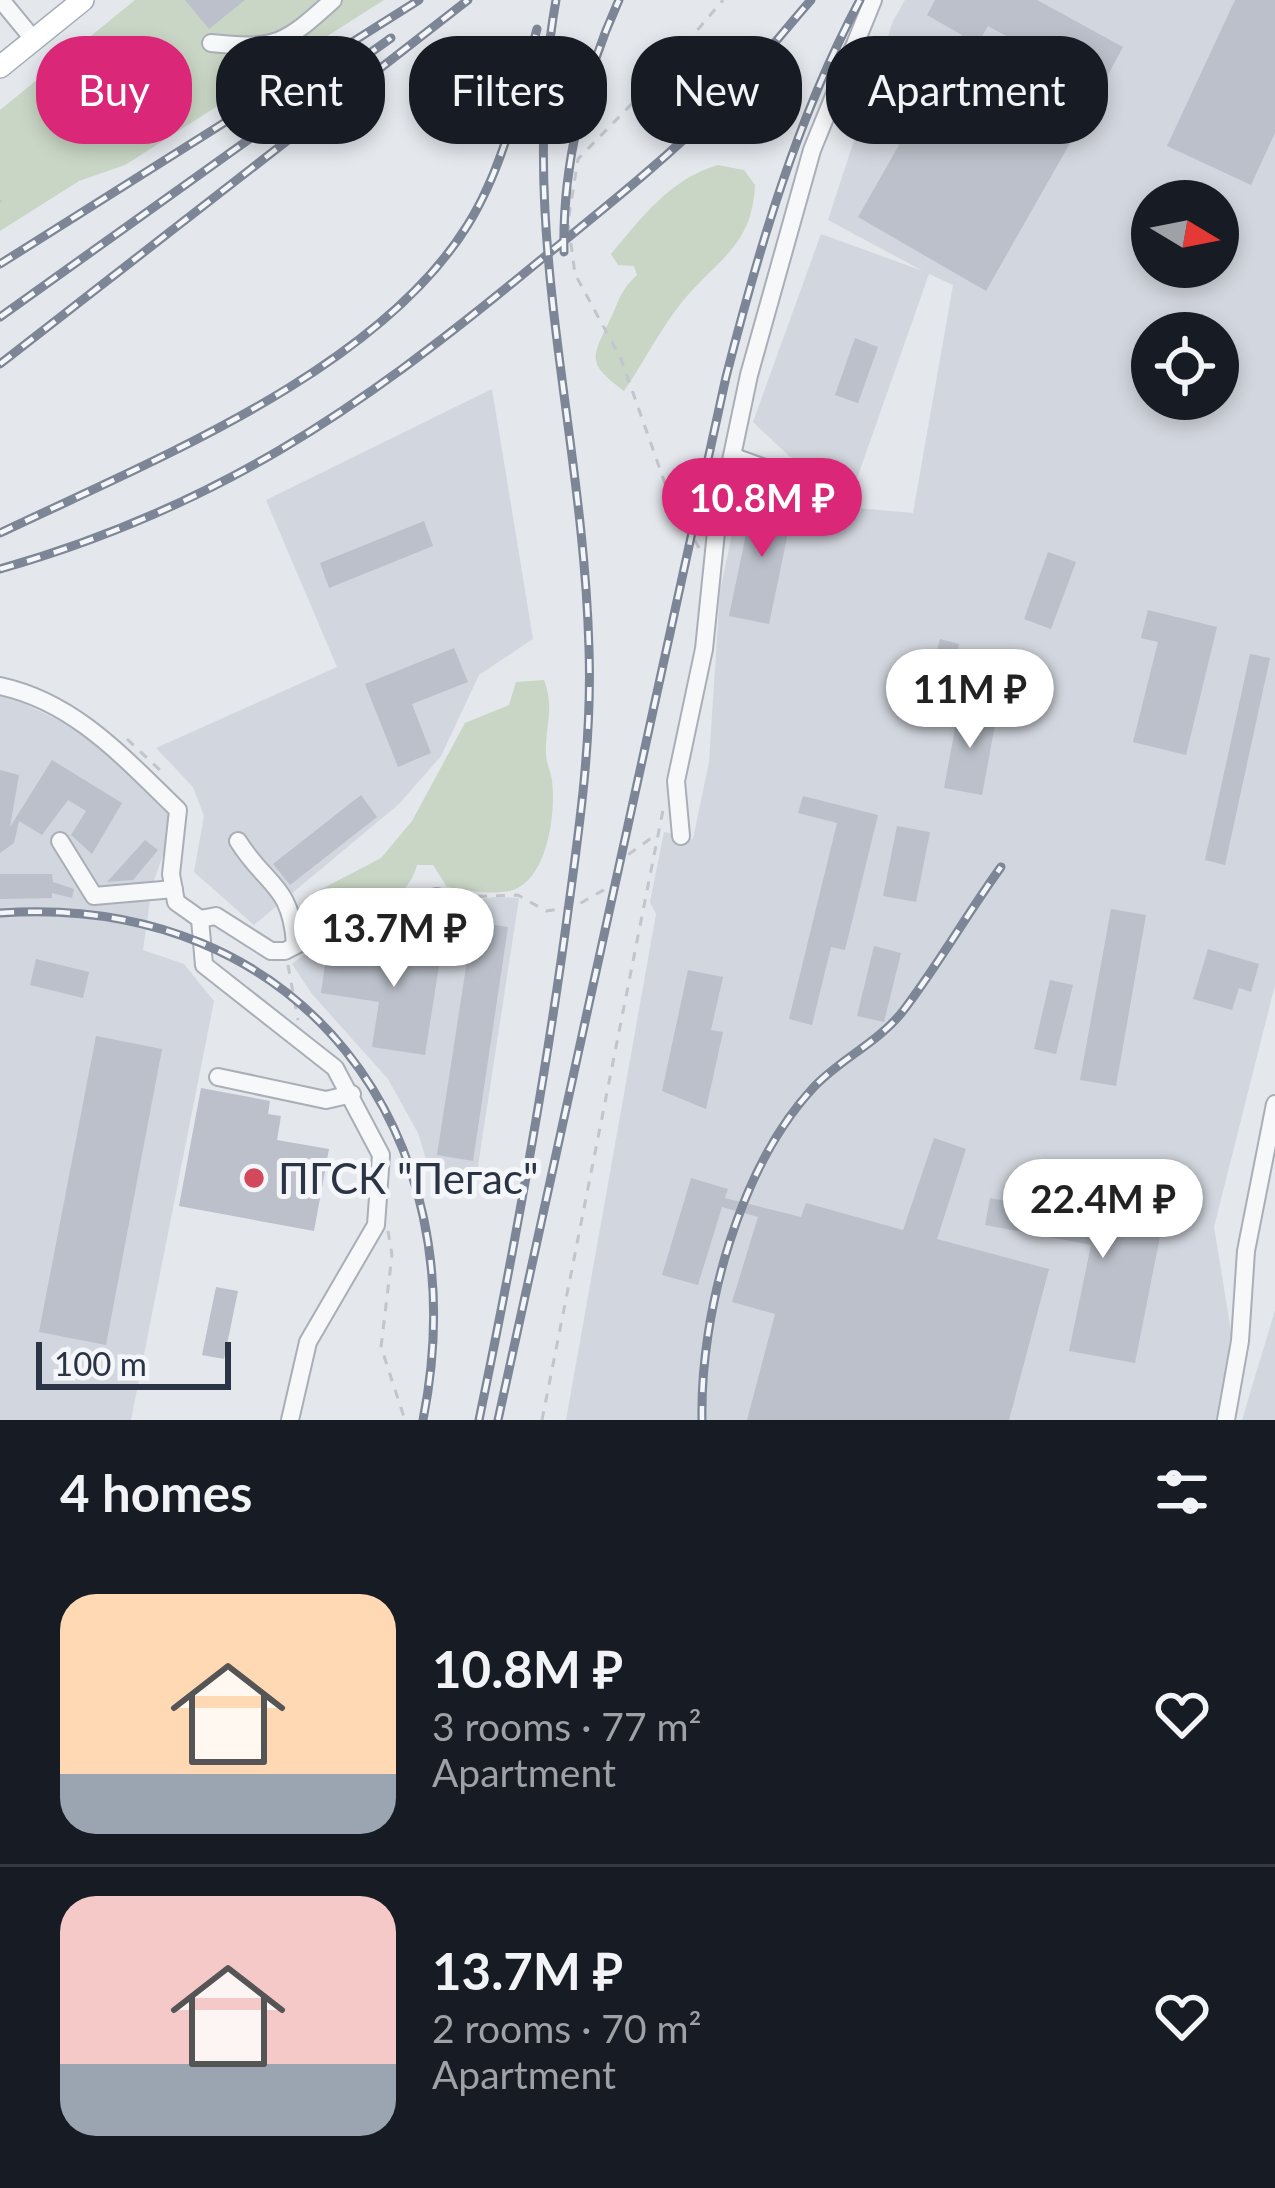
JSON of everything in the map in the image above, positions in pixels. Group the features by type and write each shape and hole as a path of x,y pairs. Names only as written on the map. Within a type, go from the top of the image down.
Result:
{"main road":[{"path":"0,67 83,0"}],"street":[{"path":"1,0 34,40"},
{"path":"211,44 262,49 296,33 333,0"},
{"path":"681,836 676,781 704,649 713,556 746,467 749,375 812,151 873,0"},
{"path":"746,467 810,484"},
{"path":"0,686 39,694 100,735 178,810 176,902 200,919 215,916 271,951 290,948 388,908 441,901"},
{"path":"678,802 700,807"},
{"path":"60,841 94,896 174,889"},
{"path":"238,841 254,867 286,894 290,948"},
{"path":"210,898 200,919 204,965 334,1069 352,1094 381,1155 376,1216 308,1342 290,1420"},
{"path":"218,1077 326,1100 352,1094"},
{"path":"1226,1420 1240,1341 1252,1209 1275,1105"}],"path":[{"path":"713,556 701,550 667,489 620,359 575,274 568,222 578,159 656,80 723,0"},
{"path":"542,1420 655,835 676,781"},
{"path":"441,901 518,895 546,911 574,907 614,884 626,857 655,835"},
{"path":"290,948 299,1040"},
{"path":"376,1216 388,1217 392,1255 382,1358 405,1420"}],"shaded area":[{"path":"905,0 1275,0 1275,985 1214,1227 1233,1343 1218,1420 566,1420 656,914 650,902 664,832 693,839 709,762 720,591 741,492 754,481 824,505 913,513 953,285 929,274 854,487 789,456 753,422 821,234 923,271 828,220 853,144 1108,144 1108,36 888,36"},
{"path":"492,389 533,639 479,675 441,756 399,804 254,925 194,872 204,816 193,787 156,748 337,667 266,500"},
{"path":"0,692 137,758 176,819 152,886 143,950 184,964 214,1001 131,1420 0,1420"},
{"path":"495,897 519,898 476,1179 429,1169 418,1133 388,1079 312,994 292,964 332,933 395,912"},
{"path":"1275,1310 1275,1420 1242,1420"}],"green space":[{"path":"135,0 384,0 327,36 216,36 216,107 192,122 192,36 91,36"},
{"path":"36,81 36,144 158,144 125,165 79,181 0,231 0,110"},
{"path":"718,165 744,170 755,185 747,223 731,250 674,312 624,391 596,362 597,347 619,299 637,275 634,266 618,265 611,254 671,190"},
{"path":"544,680 553,809 542,858 525,883 497,892 447,887 433,865 417,865 401,893 388,902 309,929 304,917 312,894 381,858 412,821 465,723 509,705 516,682"}],"building":[{"path":"185,0 245,0 209,29"},
{"path":"935,0 1037,0 1103,36 1006,36 988,26 982,36 961,36 927,15"},
{"path":"1235,0 1275,0 1275,133 1251,185 1167,146"},
{"path":"1108,39 1123,47 1108,75"},
{"path":"1069,144 986,291 858,217 899,145"},
{"path":"855,338 878,347 858,403 835,395"},
{"path":"754,496 794,504 769,624 729,616"},
{"path":"424,521 433,546 329,588 320,563"},
{"path":"1048,552 1076,562 1051,629 1024,619"},
{"path":"1148,610 1217,627 1186,755 1133,742 1158,642 1141,638"},
{"path":"940,639 959,644 949,684 930,680"},
{"path":"454,648 468,682 412,704 431,753 398,767 365,684"},
{"path":"1250,654 1270,658 1225,865 1205,860"},
{"path":"959,707 997,714 982,795 944,788"},
{"path":"52,760 122,803 92,854 71,835 86,811 68,800 42,835 19,821 14,843 0,853 0,770 19,775 10,827"},
{"path":"361,795 377,817 290,885 273,864"},
{"path":"803,796 878,815 845,950 831,947 812,1025 789,1019 837,823 798,813"},
{"path":"897,826 930,832 916,902 883,896"},
{"path":"145,840 158,850 133,880 107,882"},
{"path":"0,874 52,874 53,882 74,889 72,898 52,893 52,898 0,899"},
{"path":"1111,909 1146,915 1116,1086 1080,1080"},
{"path":"473,922 508,927 473,1161 437,1155"},
{"path":"389,932 443,940 425,1055 372,1047 379,1002 321,993 326,958 384,965"},
{"path":"874,946 901,953 884,1022 857,1016"},
{"path":"1208,949 1259,964 1251,992 1239,988 1232,1010 1193,999"},
{"path":"36,959 89,972 83,998 30,985"},
{"path":"688,970 723,977 711,1030 723,1032 706,1109 662,1091"},
{"path":"1050,980 1073,985 1056,1054 1034,1049"},
{"path":"96,1036 162,1049 106,1345 39,1332"},
{"name":"ПГСК \"Пегас\"","path":"201,1088 270,1101 268,1114 281,1116 277,1140 329,1149 314,1231 179,1206"},
{"path":"934,1138 966,1149 937,1239 1049,1269 1009,1420 747,1420 775,1314 732,1302 758,1217 722,1207 698,1285 662,1275 691,1178 728,1189 725,1198 801,1217 806,1203 903,1230"},
{"path":"1104,1179 1169,1191 1135,1363 1069,1351 1091,1245 985,1225 990,1198 1096,1218"},
{"path":"216,1287 238,1291 224,1359 202,1355"}],"railway":[{"path":"0,264 419,0"},
{"path":"0,364 468,0"},
{"path":"479,1420 549,1039 577,846 589,715 584,566 555,326 543,166 556,0"},
{"path":"564,252 571,155 595,60 619,0"},
{"path":"0,569 149,516 216,485 342,411 464,321 675,148 733,91 811,0"},
{"path":"498,1420 726,377 782,184 817,91 860,0"},
{"path":"0,533 256,407 377,325 427,278 480,203 509,130 537,29"},
{"path":"0,317 391,38"},
{"path":"702,1420 708,1334 717,1289 729,1244 764,1159 813,1088 903,1011 1001,867"},
{"path":"0,913 107,917 201,943 281,989 346,1051 394,1128 423,1217 434,1315 423,1420"}],"place":[{"name":"ПГСК \"Пегас\"","path":"254,1178"}]}
